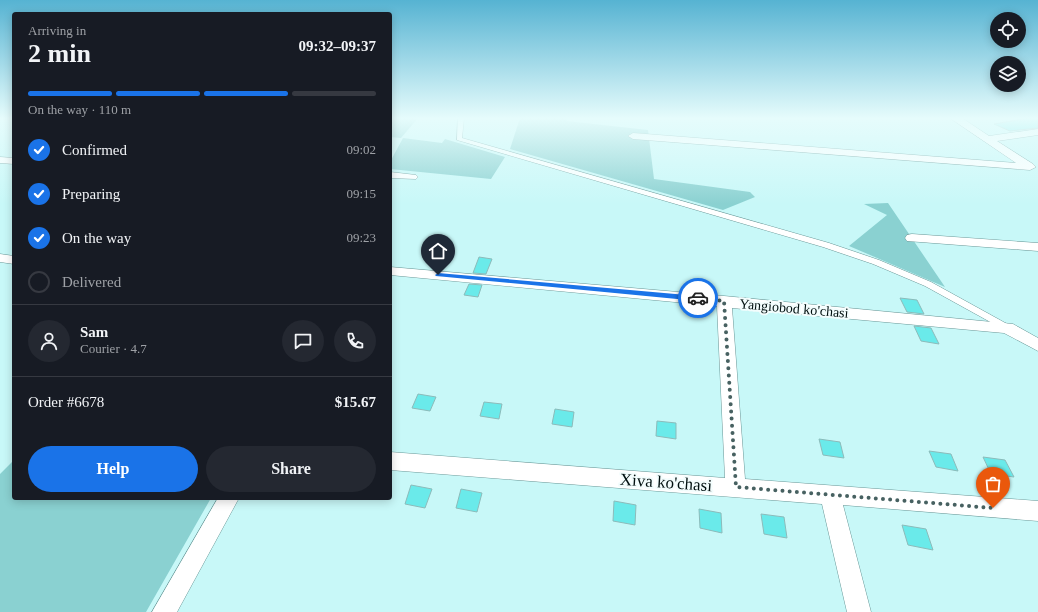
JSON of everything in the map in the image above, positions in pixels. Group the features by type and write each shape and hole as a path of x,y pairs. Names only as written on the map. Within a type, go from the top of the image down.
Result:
{"street":[{"path":"761,147 1034,169"},
{"path":"1000,147 1034,169"},
{"path":"0,160 12,161"},
{"path":"392,175 412,177"},
{"path":"912,238 1038,247"},
{"path":"0,258 12,260"},
{"name":"Yangiobod ko'chasi","path":"392,271 1007,328"},
{"path":"724,301 736,487"},
{"path":"1007,328 1038,345"},
{"name":"Xiva ko'chasi","path":"392,461 1038,511"},
{"path":"830,495 859,612"},
{"path":"164,612 228,500"}],"lane":[{"path":"485,147 826,245 876,262 928,284 1007,328"}],"shaded area":[{"path":"398,147 470,147 505,157 491,179 392,169 392,158"},
{"path":"511,147 650,147 654,179 750,192 755,197 723,210 510,149"},
{"path":"888,203 945,287 849,246 887,215 864,204"},
{"path":"12,462 12,500 210,500 146,612 0,612 0,474"}],"building":[{"path":"479,257 492,259 486,274 473,273"},
{"path":"469,284 482,285 478,297 464,295"},
{"path":"900,298 917,300 924,314 907,312"},
{"path":"914,326 931,328 939,344 921,341"},
{"path":"418,394 436,397 430,411 412,408"},
{"path":"484,402 502,404 499,419 480,416"},
{"path":"555,409 574,412 572,427 552,424"},
{"path":"657,421 676,423 676,439 656,436"},
{"path":"819,439 840,442 844,458 823,455"},
{"path":"929,451 951,454 958,471 936,467"},
{"path":"983,457 1005,460 1014,477 991,474"},
{"path":"411,485 432,489 425,508 405,504"},
{"path":"461,489 482,493 477,512 456,508"},
{"path":"614,501 636,505 635,525 613,521"},
{"path":"699,509 721,513 722,533 700,528"},
{"path":"761,514 784,517 787,538 764,534"},
{"path":"902,525 926,529 933,550 908,545"}],"way so far":[{"path":"698,298 724,301 736,487 993,508"}],"route":[{"path":"438,275 698,298"}]}
